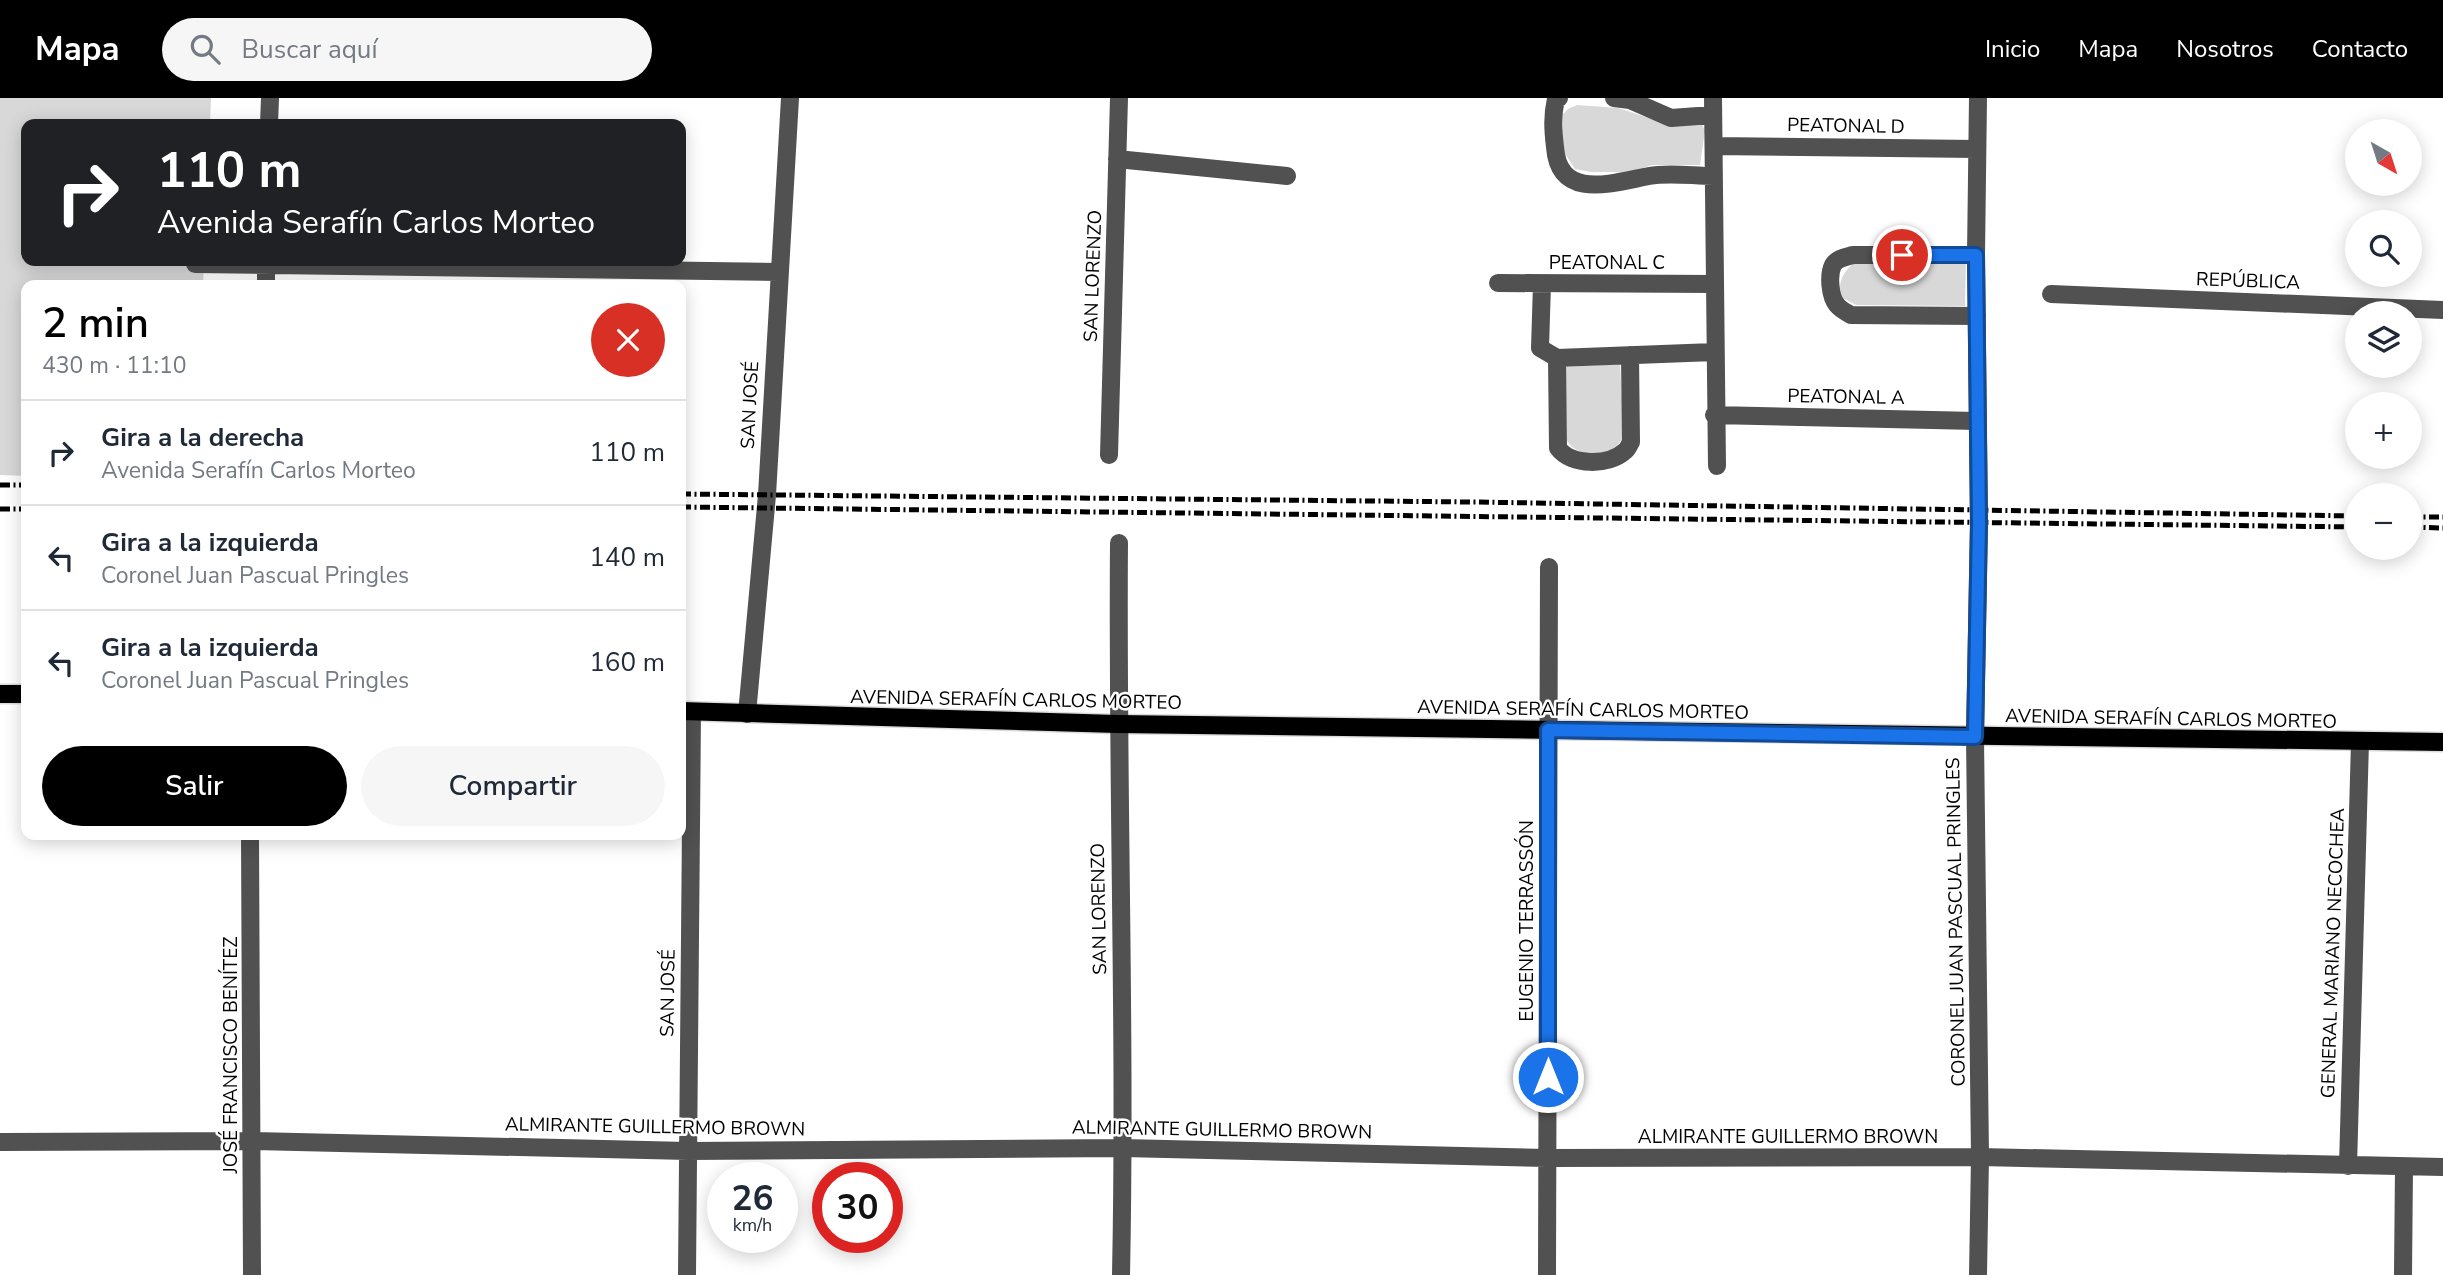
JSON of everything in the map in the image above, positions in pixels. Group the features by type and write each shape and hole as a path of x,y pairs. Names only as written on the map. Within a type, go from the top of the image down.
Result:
{"main road":[{"path":"0,694 21,694"},
{"name":"AVENIDA SERAFÍN CARLOS MORTEO","path":"686,711 1117,724 2443,742"}],"street":[{"path":"269,119 270,98"},
{"name":"SAN JOSÉ","path":"747,714 767,495 790,98"},
{"name":"SAN LORENZO","path":"1109,455 1119,98"},
{"path":"1557,98 1552,116 1556,161 1562,175 1574,181 1591,184 1612,184 1663,175 1713,176"},
{"path":"1614,98 1630,100 1671,118 1712,107 1714,415 1717,466"},
{"name":"CORONEL JUAN PASCUAL PRINGLES","path":"1978,98 1976,421 1979,523 1975,737 1980,1157 1978,1275"},
{"name":"PEATONAL D","path":"1714,146 1977,149"},
{"path":"1117,159 1287,176"},
{"path":"1976,255 1853,255 1840,258 1833,266 1831,285 1833,300 1838,307 1851,315 1977,316"},
{"path":"437,266 778,272"},
{"name":"PEATONAL C","path":"1498,282 1715,284"},
{"path":"1542,284 1540,348 1557,358 1714,352"},
{"name":"REPÚBLICA","path":"2051,294 2443,310"},
{"path":"1557,358 1558,448 1564,456 1574,461 1591,462 1625,452 1632,442 1630,355"},
{"name":"PEATONAL A","path":"1714,415 1976,421"},
{"name":"SAN LORENZO","path":"1119,543 1117,724 1124,1148 1121,1275"},
{"name":"EUGENIO TERRASSÓN","path":"1547,1275 1549,567"},
{"name":"SAN JOSÉ","path":"686,711 687,1275"},
{"name":"GENERAL MARIANO NECOCHEA","path":"2348,1166 2360,742"},
{"name":"JOSÉ FRANCISCO BENÍTEZ","path":"250,840 252,1275"},
{"name":"ALMIRANTE GUILLERMO BROWN","path":"0,1142 253,1141 688,1151 1124,1148 1547,1158 1980,1157 2443,1167"},
{"path":"2403,1275 2404,1167"}],"shaded area":[{"path":"0,98 211,98 210,119 21,119 21,266 204,266 203,280 21,280 21,476 0,475"},
{"path":"1577,105 1618,108 1671,125 1702,125 1705,130 1700,165 1652,165 1630,172 1591,172 1575,169 1562,149 1563,114"},
{"path":"1966,261 1965,306 1856,305 1841,297 1842,278 1854,263"},
{"path":"1620,364 1624,435 1620,443 1606,452 1581,452 1567,441 1565,367"}],"railway":[{"path":"0,485 21,485"},
{"path":"686,494 1472,502 2345,516"},
{"path":"686,507 2345,527"},
{"path":"0,509 21,509"},
{"path":"2422,517 2443,517"},
{"path":"2422,527 2443,528"}],"route":[{"path":"1548,1077 1548,730 1975,737 1979,523 1976,255 1902,255"}]}
